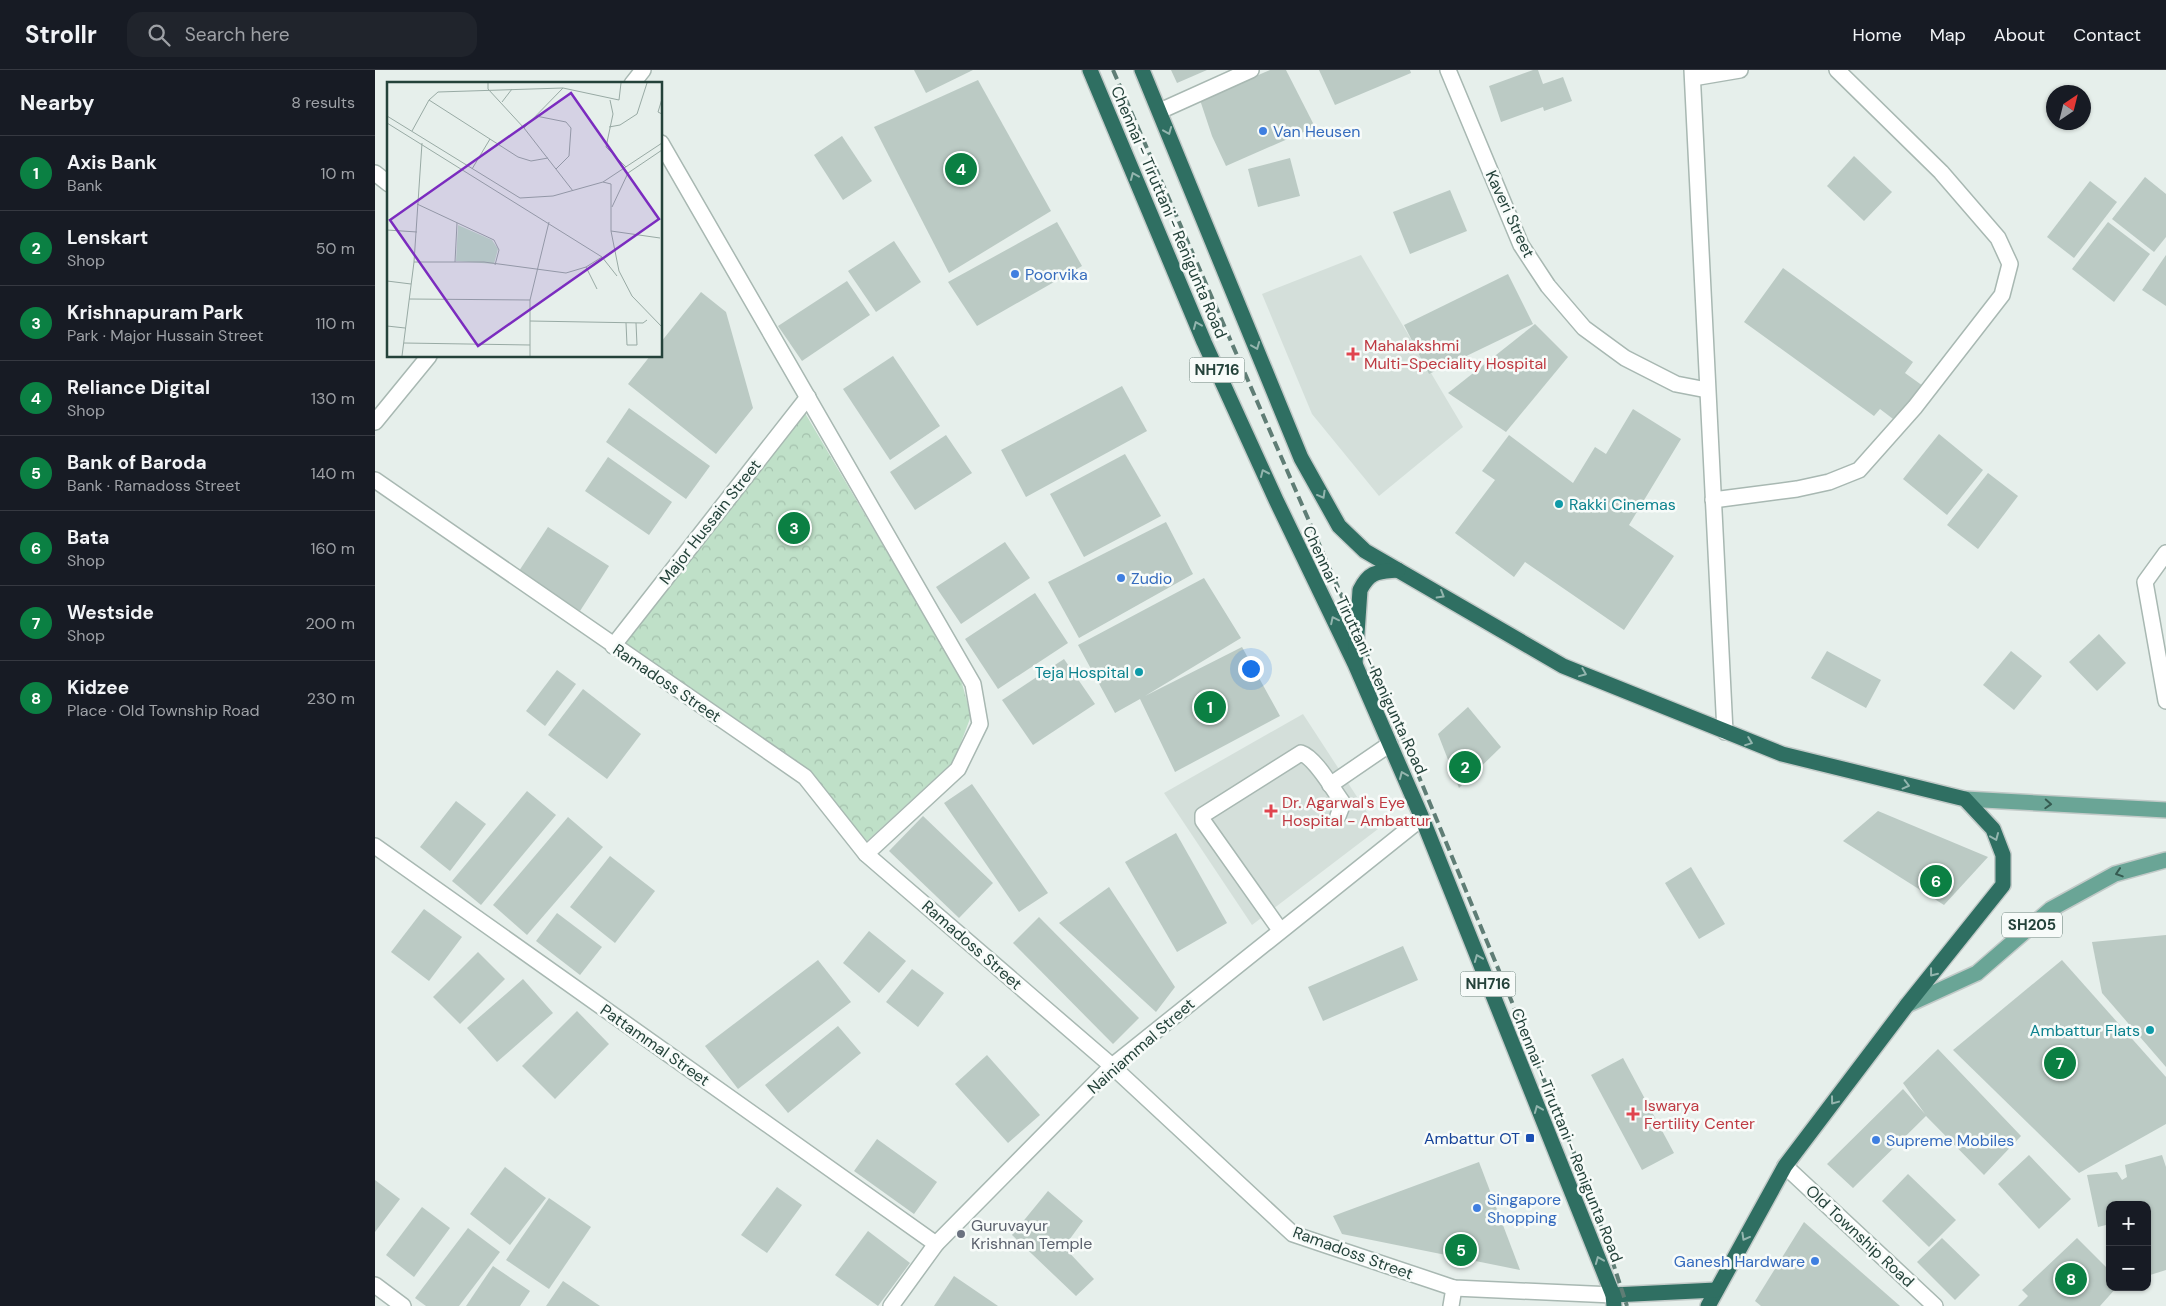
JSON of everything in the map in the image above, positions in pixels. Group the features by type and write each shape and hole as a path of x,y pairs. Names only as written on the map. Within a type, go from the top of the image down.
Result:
{"highway":[{"name":"Chennai - Tiruttani - Renigunta Road","path":"1090,70 1204,342 1355,664 1422,818 1613,1300"},
{"name":"Chennai - Tiruttani - Renigunta Road","path":"1142,70 1301,458 1339,526 1365,551 1399,570"},
{"path":"1355,664 1360,590 1365,579 1375,572 1399,570"},
{"name":"NH716","path":"1399,570 1563,666 1725,732 1782,754 1965,800"},
{"path":"1708,1306 1715,1290 1785,1166 1907,1006 2003,885 2003,855 1993,829 1965,800"},
{"path":"1613,1300 1715,1290"}],"main road":[{"path":"1965,800 2166,810"},
{"name":"SH205","path":"1907,1006 1977,973 2051,909 2115,874 2166,860"}],"street":[{"path":"634,82 643,70"},
{"path":"1160,111 1251,70"},
{"name":"Kaveri Street","path":"1449,70 1521,245 1548,286 1584,328 1625,358 1676,384 1707,390"},
{"path":"1725,732 1692,74 1740,70"},
{"path":"1713,500 1797,489 1829,482 1859,470 1915,407 2002,295 2009,264 1998,238 1941,172 1837,70"},
{"path":"663,146 973,684 980,724 958,770 866,854"},
{"path":"375,173 387,182"},
{"path":"375,422 427,358"},
{"name":"Major Hussain Street","path":"613,646 808,397"},
{"name":"Ramadoss Street","path":"375,480 805,777 866,854 1112,1066 1293,1234 1453,1288 1613,1300"},
{"path":"2166,553 2145,582 2166,701"},
{"path":"1330,785 1390,744"},
{"path":"1280,930 1203,821 1203,815 1301,753 1307,755 1343,802 1338,816"},
{"name":"Nainiammal Street","path":"891,1306 936,1244 1112,1066 1422,818"},
{"name":"Pattammal Street","path":"375,846 936,1244"},
{"name":"Old Township Road","path":"1785,1166 1935,1306"},
{"path":"375,1285 403,1306"},
{"path":"1451,1306 1453,1288"}],"shaded area":[{"name":"Mahalakshmi Multi-Speciality Hospital","path":"1361,255 1463,427 1379,496 1312,414 1262,294"},
{"name":"Dr. Agarwal's Eye Hospital - Ambattur","path":"1303,714 1378,829 1252,925 1164,793"}],"green space":[{"path":"805,413 960,676 971,716 954,761 867,841 811,775 625,643"}],"building":[{"path":"914,70 973,70 926,93"},
{"path":"1171,70 1207,70 1177,83"},
{"path":"1270,70 1286,70 1315,127 1226,166 1212,136 1200,100"},
{"path":"1319,70 1410,70 1411,73 1335,105"},
{"path":"1533,70 1538,70 1543,84 1563,77 1572,101 1544,111 1543,107 1501,122 1489,86"},
{"path":"978,80 1051,211 949,273 874,127"},
{"path":"842,136 872,181 843,200 814,155"},
{"path":"1854,156 1892,192 1864,221 1827,186"},
{"path":"1290,158 1300,196 1258,207 1248,169"},
{"path":"2145,177 2166,194 2166,237 2154,252 2112,219"},
{"path":"2090,181 2117,202 2074,258 2047,237"},
{"path":"1450,190 1467,231 1410,254 1393,212"},
{"name":"Poorvika","path":"1057,222 1082,266 977,326 948,282"},
{"path":"2108,222 2150,254 2114,302 2072,269"},
{"path":"894,241 921,282 876,312 848,271"},
{"path":"2166,255 2166,306 2142,290"},
{"path":"1783,268 1913,362 1905,373 1923,386 1897,422 1880,409 1874,416 1744,322"},
{"path":"1508,274 1533,324 1429,374 1404,325"},
{"path":"847,281 870,315 802,361 778,326"},
{"path":"701,292 726,312 753,408 716,454 628,384 648,358 663,358 663,340"},
{"path":"1535,324 1568,357 1506,432 1448,393"},
{"path":"893,356 940,426 890,460 843,389"},
{"path":"1122,386 1147,431 1026,497 1001,450"},
{"path":"629,408 710,466 686,499 606,442"},
{"name":"Rakki Cinemas","path":"1633,409 1681,439 1629,525 1674,556 1624,630 1525,562 1514,577 1455,533 1495,480 1482,471 1509,435 1573,483 1595,447 1606,454"},
{"path":"1939,434 1983,470 1947,515 1903,479"},
{"path":"946,435 972,473 915,510 890,472"},
{"path":"1125,454 1161,516 1084,557 1050,494"},
{"path":"608,457 672,502 649,535 585,491"},
{"path":"1988,473 2018,496 1978,549 1947,525"},
{"name":"Zudio","path":"1166,522 1193,574 1079,638 1048,582"},
{"path":"548,527 609,566 580,611 519,571"},
{"path":"1005,542 1030,578 961,624 936,587"},
{"path":"1204,578 1241,638 1145,696 1242,647 1280,716 1175,772 1140,699 1115,713 1078,645"},
{"path":"1035,593 1068,643 998,689 965,639"},
{"path":"2099,634 2126,663 2097,691 2069,662"},
{"path":"1827,651 1881,680 1866,708 1811,678"},
{"path":"2011,651 2042,676 2014,710 1983,685"},
{"path":"1064,659 1095,704 1033,745 1002,700"},
{"path":"557,670 576,684 545,726 526,711"},
{"path":"583,689 641,734 607,779 548,735"},
{"path":"1468,707 1501,747 1459,788 1438,734"},
{"path":"972,784 1048,893 1019,912 944,803"},
{"path":"527,791 556,815 481,905 452,881"},
{"path":"456,801 486,824 450,871 420,847"},
{"path":"1878,811 1988,857 1944,905 1843,841"},
{"path":"923,816 993,883 959,918 889,851"},
{"path":"568,817 603,847 527,935 493,905"},
{"path":"1176,833 1227,923 1177,952 1125,862"},
{"path":"610,856 655,891 615,943 570,907"},
{"path":"1691,867 1725,924 1699,939 1665,883"},
{"path":"1109,887 1175,987 1156,1012 1059,923"},
{"path":"424,909 462,937 429,981 391,952"},
{"path":"557,913 602,947 580,975 536,941"},
{"path":"1039,917 1139,1018 1113,1044 1013,943"},
{"path":"869,931 906,961 879,993 843,963"},
{"name":"Ambattur Flats","path":"2166,935 2166,1067 2102,993 2092,942"},
{"path":"1403,946 1418,980 1323,1021 1308,987"},
{"path":"478,952 505,979 460,1024 433,997"},
{"path":"818,960 851,1002 738,1089 705,1046"},
{"path":"2062,960 2166,1077 2166,1124 2079,1173 1953,1050"},
{"path":"912,969 944,993 918,1027 886,1002"},
{"path":"523,979 553,1013 497,1062 467,1028"},
{"path":"577,1011 609,1044 555,1099 522,1066"},
{"path":"838,1026 861,1053 788,1113 765,1085"},
{"path":"1938,1049 2021,1136 1984,1175 1926,1116 1853,1188 1827,1164 1903,1089 1925,1114 1903,1083"},
{"path":"987,1055 1040,1115 1008,1143 955,1084"},
{"name":"Iswarya Fertility Center","path":"1623,1058 1674,1153 1642,1170 1591,1075"},
{"path":"877,1139 937,1182 914,1214 854,1171"},
{"path":"2029,1155 2071,1199 2039,1229 1998,1184"},
{"path":"2162,1155 2166,1167 2166,1270 2151,1275 2151,1201 2106,1201 2106,1225 2098,1227 2087,1175 2117,1172 2122,1180 2127,1177 2125,1165"},
{"path":"1479,1162 1520,1270 1342,1234 1333,1216"},
{"path":"505,1167 546,1198 510,1245 470,1214"},
{"path":"1908,1174 1956,1220 1929,1247 1882,1201"},
{"path":"375,1180 400,1199 375,1232"},
{"path":"777,1187 802,1205 767,1253 741,1235"},
{"path":"1048,1191 1083,1221 1064,1247 1094,1279 1076,1296 1012,1235"},
{"path":"549,1198 591,1227 549,1289 506,1260"},
{"path":"422,1207 450,1228 414,1277 386,1255"},
{"name":"Ganesh Hardware","path":"1804,1222 1900,1306 1761,1306 1755,1301"},
{"path":"468,1228 500,1252 459,1306 426,1306 415,1298"},
{"path":"868,1231 910,1263 878,1306 835,1275"},
{"path":"1942,1238 1980,1275 1955,1300 1917,1262"},
{"path":"2077,1238 2106,1267 2106,1291 2113,1291 2100,1306 2018,1306 2028,1296 2022,1290"},
{"path":"493,1266 530,1291 520,1306 466,1306"},
{"path":"954,1276 998,1306 934,1306"},
{"path":"563,1281 600,1306 546,1306"}],"railway":[{"path":"1113,70 1396,721 1589,1189 1627,1306"}],"place":[{"name":"Van Heusen","path":"1263,131"},
{"name":"Reliance Digital","path":"961,169"},
{"name":"Poorvika","path":"1015,274"},
{"name":"Mahalakshmi Multi-Speciality Hospital","path":"1353,354"},
{"name":"Rakki Cinemas","path":"1559,504"},
{"name":"Krishnapuram Park","path":"794,528"},
{"name":"Zudio","path":"1121,578"},
{"name":"Teja Hospital","path":"1139,672"},
{"name":"Axis Bank","path":"1210,707"},
{"name":"Lenskart","path":"1465,767"},
{"name":"Dr. Agarwal's Eye Hospital - Ambattur","path":"1271,811"},
{"name":"Bata","path":"1936,881"},
{"name":"Ambattur Flats","path":"2150,1030"},
{"name":"Westside","path":"2060,1063"},
{"name":"Iswarya Fertility Center","path":"1633,1114"},
{"name":"Ambattur OT","path":"1530,1138"},
{"name":"Supreme Mobiles","path":"1876,1140"},
{"name":"Singapore Shopping","path":"1477,1208"},
{"name":"Guruvayur Krishnan Temple","path":"961,1234"},
{"name":"Bank of Baroda","path":"1461,1250"},
{"name":"Ganesh Hardware","path":"1815,1261"},
{"name":"Kidzee","path":"2071,1279"}]}
